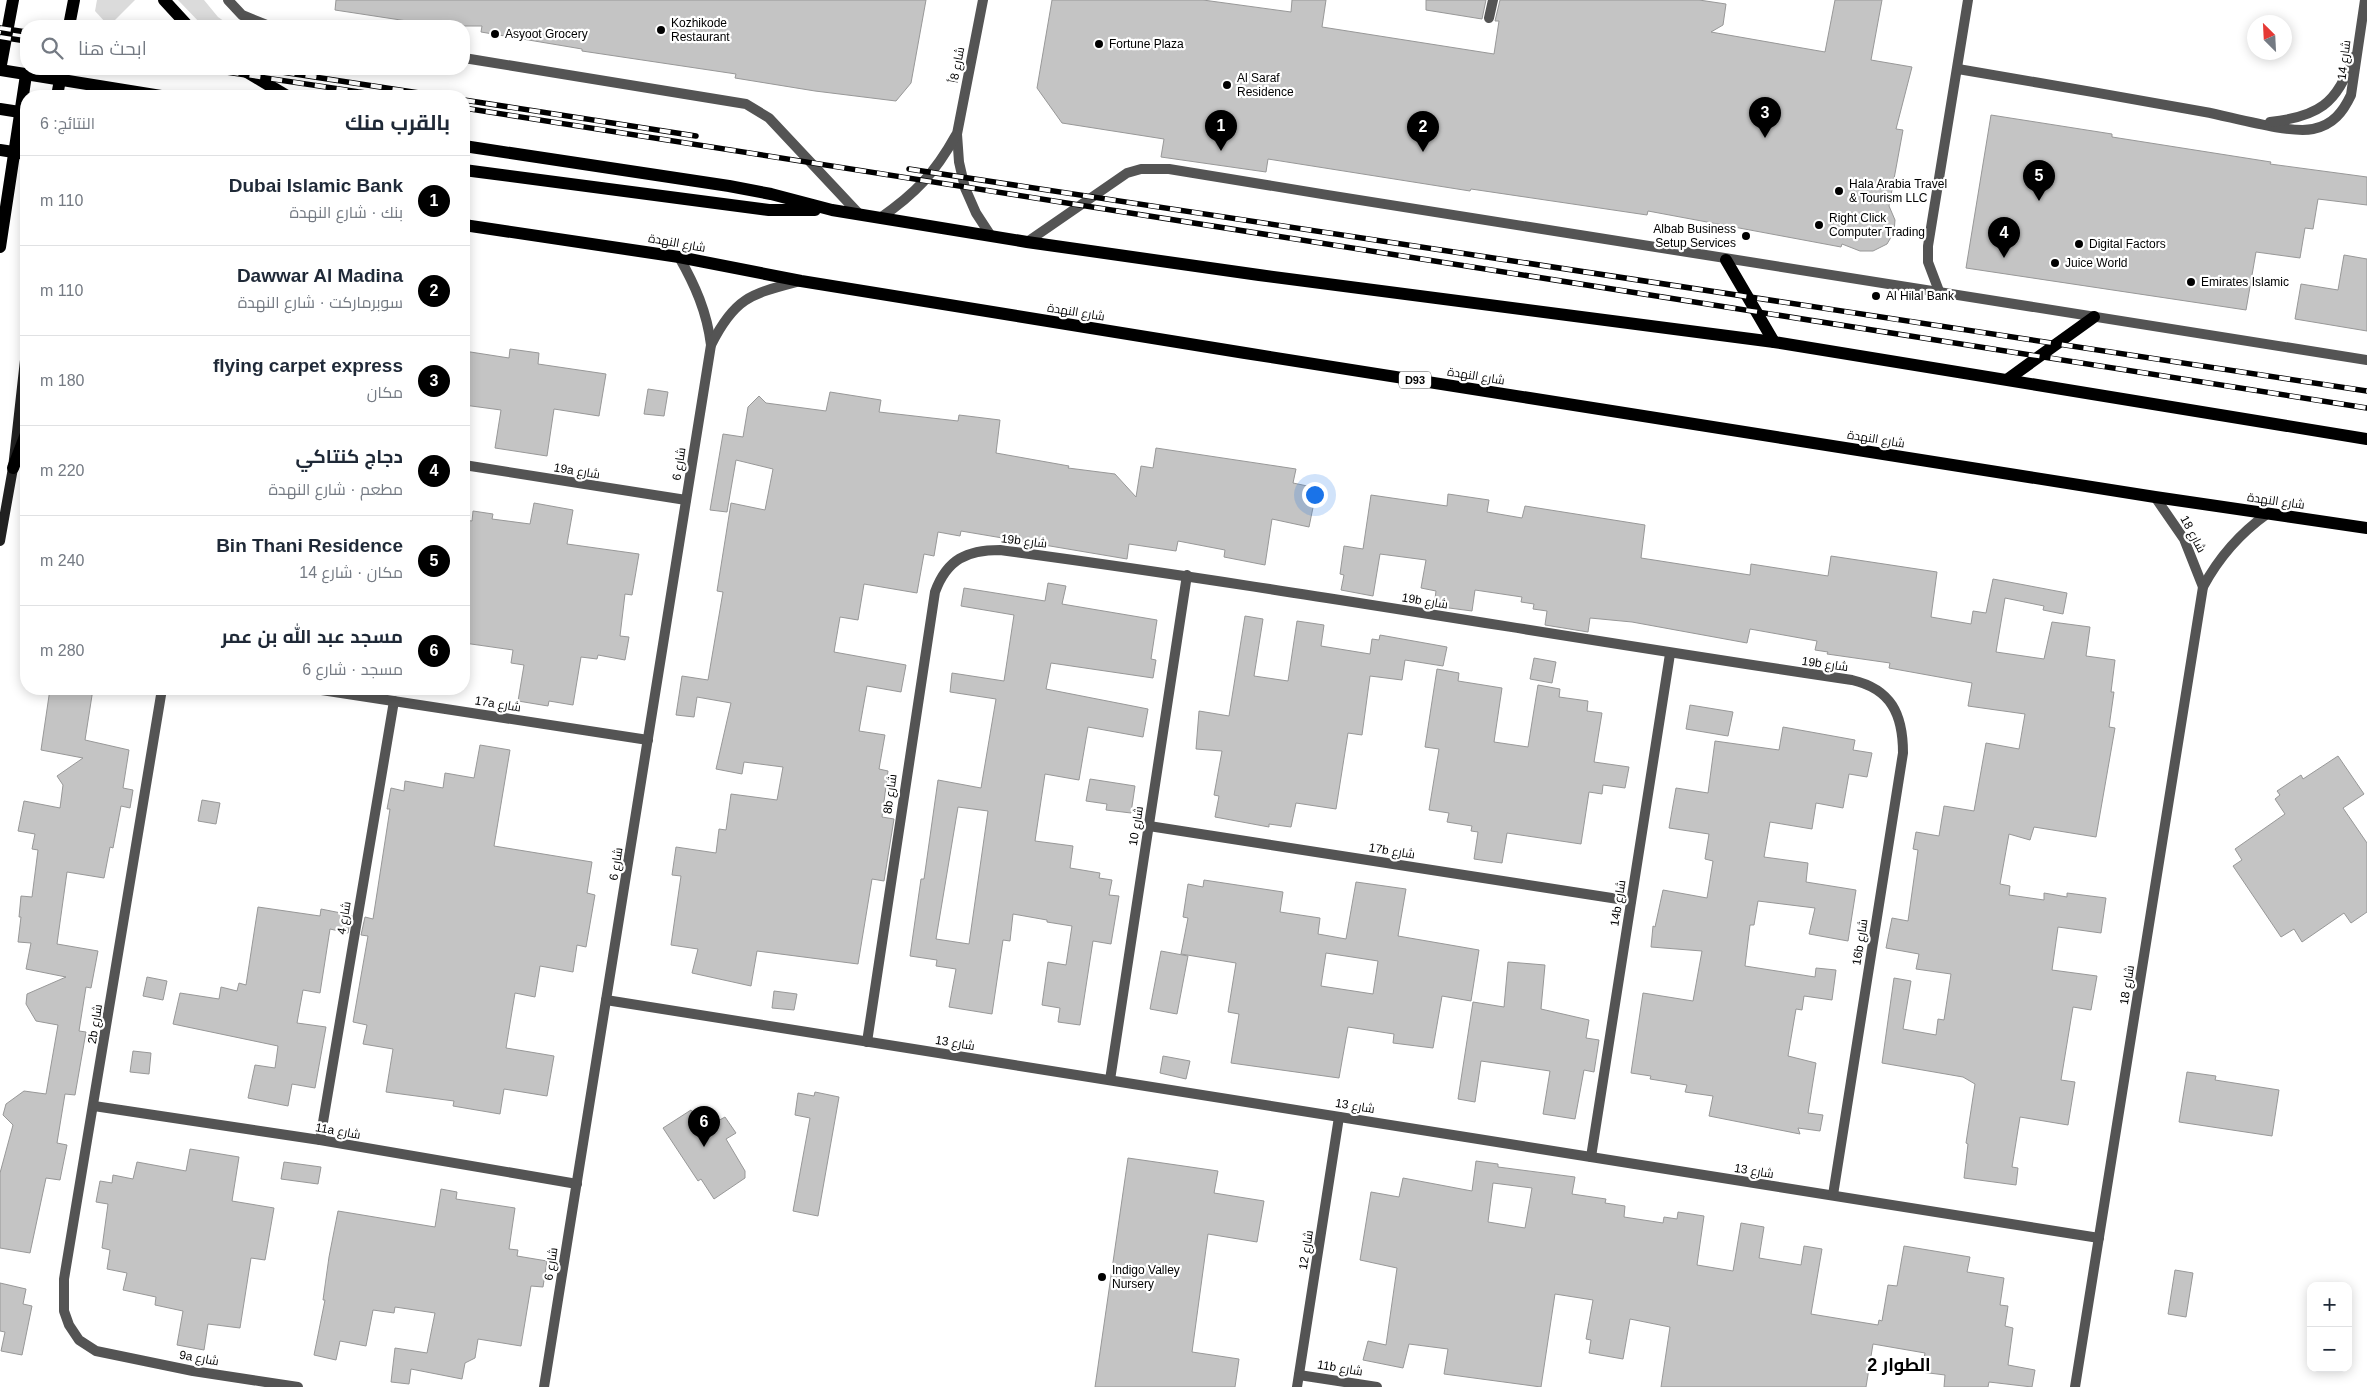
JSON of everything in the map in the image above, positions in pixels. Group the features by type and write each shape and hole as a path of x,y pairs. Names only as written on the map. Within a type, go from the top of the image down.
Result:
{"main road":[{"path":"13,0 0,70 20,74"},
{"path":"71,20 74,0"},
{"path":"164,0 182,20"},
{"path":"25,90 26,75 61,75 132,90"},
{"path":"58,90 61,75"},
{"path":"252,75 277,90"},
{"path":"0,109 20,112"},
{"path":"470,147 729,186 771,194 832,210 1027,242 1259,275 1774,342 2367,439"},
{"path":"0,150 20,153 0,247"},
{"path":"470,171 769,210 832,210"},
{"name":"شارع النهدة","path":"470,225 679,257 801,281 2155,497 2367,528"},
{"path":"1726,260 1774,342"},
{"path":"2008,379 2094,316"},
{"path":"0,541 13,468 20,404"},
{"path":"13,468 20,450"}],"street":[{"path":"228,0 242,15 254,20"},
{"name":"شارع 8أ","path":"983,0 957,134 959,162 965,188 976,213 991,236"},
{"path":"1490,18 1492,0"},
{"path":"1939,291 1928,262 1928,246 1968,0"},
{"path":"2360,36 2365,0"},
{"name":"شارع 14","path":"1958,69 2300,130 2311,130 2322,127 2336,119 2345,109 2354,85 2360,36"},
{"name":"شارع 14","path":"2261,123 2310,115 2322,108 2342,84 2360,36"},
{"path":"470,59 746,104 769,118 860,215"},
{"name":"شارع 8أ","path":"880,218 904,202 925,182 943,160 957,134"},
{"path":"1027,242 1115,180 1134,171 1155,168 1726,260 1939,291 2367,360"},
{"name":"شارع 6","path":"544,1387 711,345 708,320 700,298 679,257"},
{"name":"شارع 6","path":"711,345 724,320 737,305 771,289 801,281"},
{"name":"19a شارع","path":"470,467 686,500"},
{"name":"شارع 18","path":"2155,497 2184,539 2203,587"},
{"name":"شارع 18","path":"2075,1387 2203,587 2223,554 2250,526 2267,514"},
{"name":"19b شارع","path":"959,559 971,553 1000,550 1187,575 1670,654 1852,680 1872,686 1885,695"},
{"name":"8b شارع","path":"867,1042 935,592 940,578 948,567 959,559"},
{"name":"شارع 10","path":"1110,1080 1187,575"},
{"name":"14b شارع","path":"1591,1157 1670,654"},
{"name":"2b شارع","path":"96,1351 79,1340 69,1326 64,1311 64,1279 161,695"},
{"name":"17a شارع","path":"354,695 648,740"},
{"name":"16b شارع","path":"1833,1196 1903,753 1903,732 1896,712 1885,695"},
{"name":"شارع 4","path":"320,1140 394,701"},
{"name":"17b شارع","path":"1149,826 1631,901"},
{"name":"شارع 13","path":"606,1000 2099,1238"},
{"name":"11a شارع","path":"94,1106 320,1140 577,1184"},
{"name":"شارع 12","path":"1297,1387 1340,1117"},
{"name":"9a شارع","path":"96,1351 193,1370 298,1387"},
{"name":"11b شارع","path":"1299,1375 1377,1387"}],"shaded area":[{"path":"97,0 135,0 115,20 103,20 95,11"},
{"path":"178,0 204,0 222,20 197,20"}],"building":[{"path":"336,0 926,0 911,83 896,101 815,91 735,78 736,74 582,51 582,49 481,32 482,26 470,26 470,20 401,20 335,10"},
{"path":"1052,0 1203,0 1291,12 1292,0 1326,0 1322,27 1494,54 1499,21 1495,21 1500,0 1699,0 1726,4 1723,25 1711,32 1825,52 1835,0 1882,0 1871,60 1912,67 1896,129 1903,130 1889,206 1895,220 1894,232 1887,244 1873,251 1860,251 1842,244 1841,247 1648,211 1647,215 1471,189 1470,191 1268,159 1266,172 1161,157 1164,139 1062,123 1037,88"},
{"path":"1426,0 1486,0 1482,19 1426,10"},
{"path":"1991,115 2112,134 2112,137 2271,162 2270,164 2367,177 2367,205 2318,199 2313,229 2305,228 2300,258 2256,252 2246,310 1966,268"},
{"path":"2344,255 2367,259 2367,331 2295,319 2301,284 2338,290"},
{"path":"510,349 539,353 538,364 606,374 599,416 554,409 547,456 495,448 501,410 470,406 470,352 509,358"},
{"path":"648,389 668,392 664,416 644,414"},
{"path":"830,392 881,400 879,412 958,421 959,415 1000,420 996,453 1069,466 1068,468 1115,474 1136,497 1141,466 1153,468 1156,448 1296,469 1293,483 1317,488 1309,527 1272,519 1265,565 1224,557 1225,550 1178,541 1176,551 1129,544 1127,559 961,531 960,536 938,532 934,556 924,554 917,593 864,584 858,620 840,617 834,652 906,665 901,692 867,686 859,731 885,735 879,769 888,771 882,817 894,819 884,881 872,879 858,964 757,951 751,986 692,973 698,949 671,945 681,876 672,875 676,847 716,853 719,829 726,830 731,794 777,800 783,767 744,762 742,774 716,769 731,703 697,697 694,717 676,715 682,676 708,680 723,592 717,591 731,503 765,510 773,469 736,460 727,512 710,510 723,434 743,437 748,407 759,396 766,403 826,411"},
{"path":"1448,494 1489,500 1487,512 1522,518 1525,506 1645,525 1641,558 1750,575 1751,564 1828,576 1831,556 1937,572 1931,617 1971,624 1973,611 1986,613 1993,579 2067,593 2063,614 2043,610 2044,606 2005,598 1996,652 2044,659 2052,622 2090,627 2086,656 2115,660 2111,692 2114,692 2109,727 2115,728 2096,837 2034,827 2030,840 2009,834 2000,884 2010,886 2009,895 2044,900 2044,893 2067,897 2067,893 2106,898 2101,933 2058,927 2052,970 2097,976 2091,1010 2073,1007 2061,1080 2075,1082 2068,1125 2020,1117 2012,1167 2018,1168 2016,1185 1964,1178 1968,1144 1966,1143 1975,1084 1963,1077 1882,1063 1894,978 1911,981 1903,1029 1936,1035 1938,1019 1944,1020 1951,974 1916,969 1919,954 1886,948 1892,918 1908,921 1918,850 1913,849 1916,832 1939,836 1944,806 1974,811 1986,743 2019,749 2025,714 1968,706 1972,683 1889,668 1890,663 1827,654 1828,652 1815,650 1817,641 1750,629 1747,643 1632,622 1590,618 1588,632 1545,625 1547,611 1533,609 1534,604 1521,602 1522,597 1475,590 1472,611 1434,606 1436,591 1421,588 1426,560 1380,554 1373,596 1341,590 1344,575 1340,574 1344,546 1363,549 1371,495 1447,506"},
{"path":"534,503 573,510 567,544 639,554 632,595 625,594 620,636 629,637 625,660 598,655 597,659 581,657 573,705 549,701 548,706 518,701 524,665 511,663 513,650 470,644 470,521 472,521 473,511 493,514 492,519 530,524"},
{"path":"1048,583 1066,586 1062,604 1157,620 1151,659 1156,660 1153,678 1051,663 1046,689 1148,709 1143,737 1088,727 1079,780 1045,774 1035,841 1073,846 1070,868 1100,873 1099,878 1112,880 1109,895 1119,896 1111,944 1093,941 1080,1025 1058,1022 1060,1008 1042,1005 1048,962 1066,965 1072,926 1013,914 1010,941 1003,940 992,1014 949,1007 956,969 936,966 937,960 910,956 921,879 924,879 938,780 981,788 996,699 950,692 952,673 1004,681 1014,615 961,606 964,588 1045,601","holes":["958,807 988,811 969,944 936,939"]},
{"path":"1245,616 1263,619 1254,676 1288,681 1297,621 1324,625 1321,646 1370,654 1372,639 1379,640 1380,635 1447,647 1443,666 1405,660 1402,680 1370,676 1362,735 1348,733 1336,809 1296,803 1291,827 1269,824 1269,827 1215,817 1219,796 1214,795 1222,751 1196,749 1199,711 1229,716"},
{"path":"1534,658 1556,662 1552,683 1530,679"},
{"path":"1437,669 1459,673 1458,681 1502,688 1494,742 1528,747 1538,685 1560,689 1559,697 1588,701 1587,711 1602,713 1594,762 1629,767 1625,788 1603,785 1602,794 1589,792 1581,844 1507,833 1502,863 1474,859 1478,832 1471,831 1472,826 1447,822 1449,813 1429,810 1439,749 1425,747"},
{"path":"49,695 92,695 85,740 129,750 123,788 133,790 130,808 121,806 113,848 110,847 104,878 67,872 57,944 98,951 91,988 86,987 79,1031 86,1032 75,1095 65,1094 57,1143 67,1145 60,1180 46,1178 30,1253 0,1248 0,1173 13,1125 3,1115 6,1104 24,1091 46,1094 58,1025 36,1021 26,1004 27,994 66,977 26,969 31,943 18,942 21,896 32,897 38,850 32,849 35,834 18,831 24,801 60,808 63,785 57,776 83,758 41,750"},
{"path":"1690,705 1733,712 1728,736 1686,729"},
{"path":"1783,727 1855,740 1853,750 1872,753 1867,777 1849,774 1843,808 1816,803 1812,829 1770,822 1764,857 1808,863 1806,882 1856,890 1848,941 1809,934 1815,908 1758,901 1754,925 1750,925 1745,966 1815,977 1816,968 1836,970 1832,1000 1804,996 1802,1010 1796,1009 1788,1056 1816,1063 1808,1113 1823,1115 1820,1131 1798,1128 1800,1134 1709,1116 1713,1096 1685,1092 1687,1085 1650,1079 1651,1076 1631,1073 1643,993 1693,1001 1702,951 1651,947 1653,926 1655,927 1663,890 1707,898 1713,861 1705,859 1709,834 1669,828 1676,788 1708,793 1715,741 1779,750"},
{"path":"480,745 510,750 494,846 592,862 587,893 595,895 586,947 577,945 573,972 540,966 535,997 515,993 506,1048 554,1056 547,1096 504,1089 500,1114 453,1106 454,1101 386,1092 393,1049 363,1044 367,1025 353,1022 368,936 361,935 365,917 373,919 390,809 387,809 391,788 404,791 405,781 443,788 445,773 474,778"},
{"path":"2338,756 2364,794 2343,808 2367,843 2367,912 2351,923 2344,913 2302,942 2294,929 2281,937 2233,866 2242,860 2235,849 2285,814 2275,799 2280,795 2277,791 2301,775 2303,779"},
{"path":"1090,779 1135,786 1131,813 1106,810 1107,804 1086,801"},
{"path":"202,800 220,803 216,824 198,821"},
{"path":"1204,880 1283,892 1280,912 1320,918 1318,934 1346,939 1356,882 1406,889 1398,936 1479,950 1471,1001 1442,996 1433,1048 1393,1043 1394,1034 1348,1027 1339,1078 1231,1063 1239,1014 1228,1012 1236,963 1181,954 1188,918 1183,917 1188,884 1203,887","holes":["1326,953 1378,961 1373,994 1321,986"]},
{"path":"258,907 320,916 321,909 351,915 348,933 330,929 320,993 303,990 297,1023 326,1027 315,1088 292,1084 288,1106 248,1098 255,1065 275,1068 278,1046 173,1024 180,993 219,999 221,987 237,991 239,983 246,985"},
{"path":"1161,951 1188,956 1177,1014 1150,1009"},
{"path":"1508,962 1545,965 1541,1009 1589,1020 1586,1038 1599,1040 1594,1072 1584,1070 1575,1119 1543,1114 1550,1071 1481,1061 1475,1102 1458,1099 1473,1002 1504,1007"},
{"path":"147,977 167,981 163,1000 143,996"},
{"path":"774,991 797,994 794,1010 772,1008"},
{"path":"133,1051 151,1053 149,1074 130,1072"},
{"path":"1163,1056 1190,1061 1186,1079 1160,1073"},
{"path":"2187,1072 2216,1076 2215,1080 2279,1090 2272,1136 2179,1122"},
{"path":"815,1092 839,1097 818,1216 793,1211 810,1118 795,1115 798,1093 814,1096"},
{"path":"691,1110 699,1121 710,1113 716,1122 725,1117 736,1133 726,1139 745,1171 745,1178 714,1199 701,1179 698,1181 663,1128"},
{"path":"190,1149 239,1157 232,1201 274,1208 265,1260 251,1258 240,1328 208,1324 204,1350 177,1345 183,1311 155,1305 156,1297 123,1290 127,1273 107,1269 110,1250 102,1248 108,1204 96,1202 100,1181 112,1183 113,1175 133,1179 137,1162 186,1171"},
{"path":"1128,1158 1218,1171 1214,1193 1264,1201 1257,1242 1208,1234 1192,1352 1239,1359 1235,1387 1095,1387"},
{"path":"1476,1161 1498,1164 1498,1167 1575,1177 1572,1194 1606,1199 1605,1203 1625,1206 1624,1217 1663,1223 1664,1217 1677,1219 1678,1212 1704,1216 1697,1265 1733,1271 1741,1223 1764,1227 1759,1258 1801,1265 1804,1246 1822,1249 1811,1314 1878,1325 1879,1320 1882,1321 1888,1285 1897,1286 1904,1246 1970,1257 1967,1272 2004,1278 2000,1305 2008,1306 2005,1326 2013,1328 2008,1365 2035,1370 2032,1387 1989,1382 1988,1387 1944,1387 1945,1375 1921,1372 1925,1353 1873,1344 1866,1387 1661,1387 1670,1327 1630,1319 1623,1359 1589,1353 1591,1340 1586,1339 1593,1300 1555,1294 1541,1387 1444,1374 1448,1349 1409,1344 1403,1368 1363,1360 1368,1341 1386,1345 1397,1268 1360,1260 1371,1192 1399,1197 1403,1178 1472,1191","holes":["1493,1183 1532,1188 1525,1228 1488,1222"]},
{"path":"284,1162 321,1167 318,1184 281,1179"},
{"path":"441,1189 457,1192 456,1199 515,1208 509,1249 518,1250 517,1256 547,1261 543,1287 531,1286 521,1346 478,1339 475,1358 465,1363 462,1379 411,1369 409,1384 391,1382 395,1348 427,1353 435,1313 395,1307 394,1313 373,1310 366,1346 340,1341 336,1360 314,1355 325,1300 323,1300 329,1257 338,1211 435,1227"},
{"path":"2175,1270 2193,1273 2186,1317 2168,1314"},
{"path":"0,1283 26,1289 23,1304 32,1306 22,1355 1,1351 5,1332 0,1331"}],"railway":[{"path":"0,28 20,31"},
{"path":"0,37 20,40"},
{"path":"246,75 346,90"},
{"path":"301,75 400,90"},
{"path":"470,101 696,136"},
{"path":"470,109 2367,408"},
{"path":"909,169 2367,391"}],"place":[{"name":"Kozhikode Restaurant","path":"661,30"},
{"name":"Asyoot Grocery","path":"495,34"},
{"name":"Fortune Plaza","path":"1099,44"},
{"name":"Al Saraf Residence","path":"1227,85"},
{"name":"flying carpet express","path":"1765,138"},
{"name":"Dubai Islamic Bank","path":"1221,151"},
{"name":"Dawwar Al Madina","path":"1423,152"},
{"name":"Hala Arabia Travel & Tourism LLC","path":"1839,191"},
{"name":"Bin Thani Residence","path":"2039,201"},
{"name":"Right Click Computer Trading","path":"1819,225"},
{"name":"Albab Business Setup Services","path":"1746,236"},
{"name":"Digital Factors","path":"2079,244"},
{"name":"دجاج كنتاكي","path":"2004,258"},
{"name":"Juice World","path":"2055,263"},
{"name":"Emirates Islamic","path":"2191,282"},
{"name":"Al Hilal Bank","path":"1876,296"},
{"name":"مسجد عبد الله بن عمر","path":"704,1147"},
{"name":"Indigo Valley Nursery","path":"1102,1277"}],"district":[{"name":"الطوار 2","path":"1899,1365"}]}
